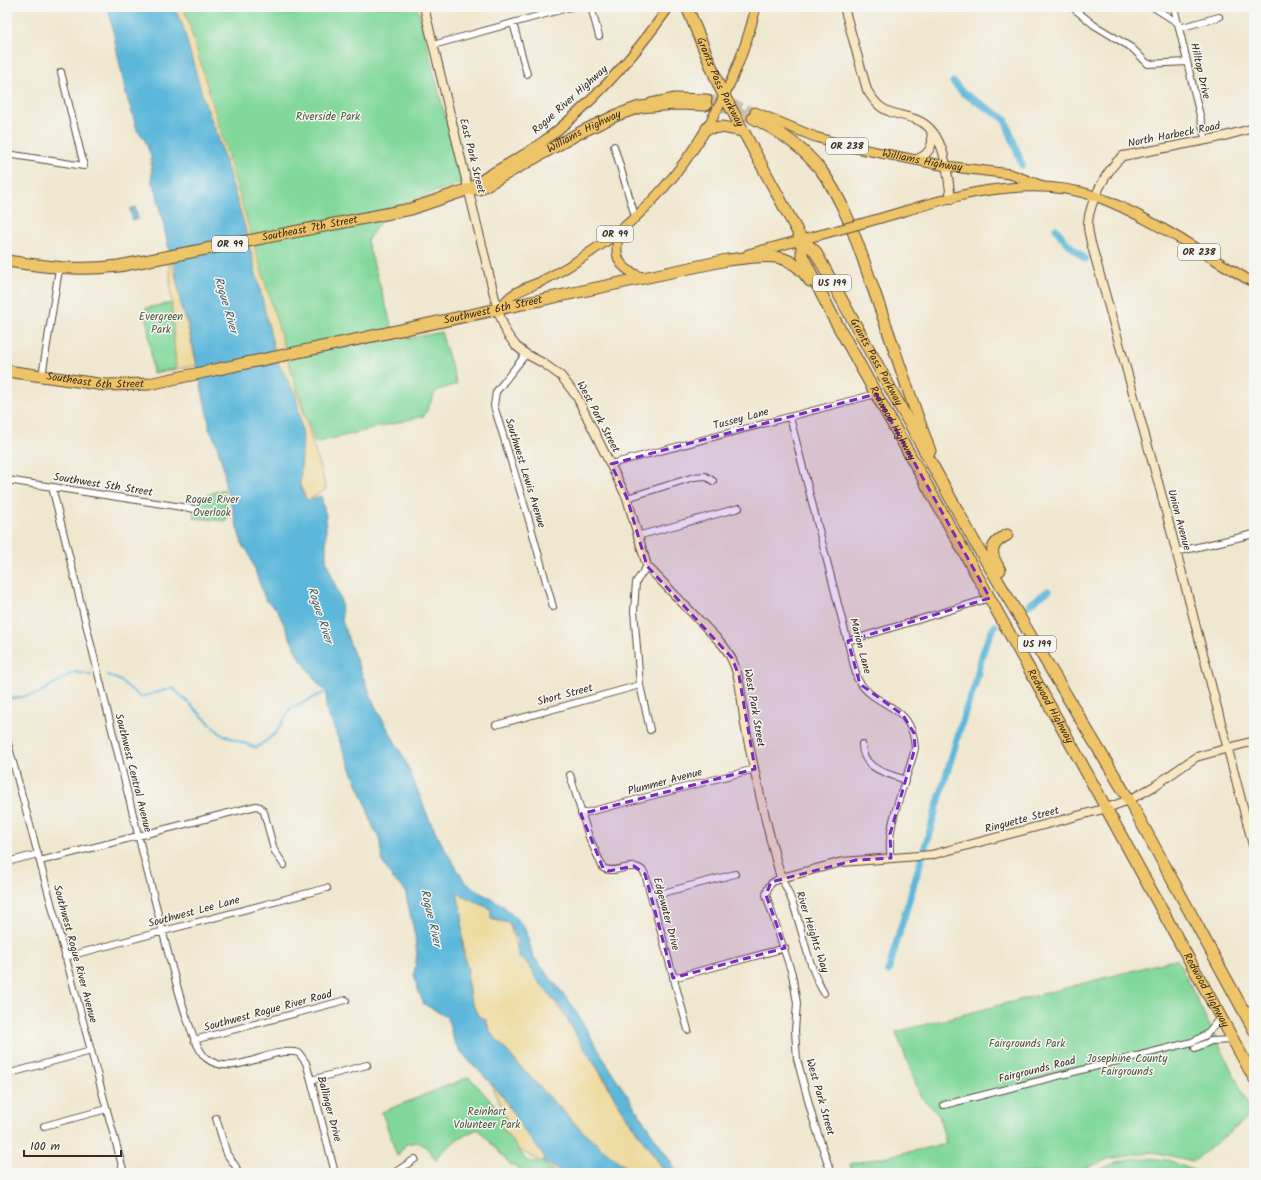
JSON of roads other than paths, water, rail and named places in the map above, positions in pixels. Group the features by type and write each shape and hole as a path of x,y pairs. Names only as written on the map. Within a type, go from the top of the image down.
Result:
{"highway":[{"name":"Grants Pass Parkway","path":"687,7 703,49 724,96 802,240 815,251 945,489"},
{"name":"Williams Highway","path":"468,189 479,189 581,132 616,115 640,107 707,102"},
{"path":"754,115 799,148 820,169 838,198 860,250 929,450 945,489"},
{"path":"707,128 722,126 743,131"},
{"name":"Southeast 7th Street","path":"7,261 59,268 90,269 318,228 411,209 468,189"},
{"name":"Grants Pass Parkway","path":"802,240 802,255 832,315"},
{"path":"727,260 776,256 792,262 805,273 832,315"},
{"name":"Southwest 6th Street","path":"184,378 727,260"},
{"name":"Redwood Highway","path":"832,315 1107,808 1254,1078"},
{"name":"Southeast 6th Street","path":"7,371 105,385 149,384 184,378"},
{"name":"Redwood Highway","path":"945,489 974,541 1129,800 1249,1011 1254,1030"},
{"path":"1007,535 998,540 992,550 994,560 1030,620 1043,654"}],"main road":[{"name":"Rogue River Highway","path":"468,189 541,143 588,103 647,38 670,7"},
{"name":"OR 99","path":"498,310 510,296 564,270 620,231 684,163 707,128 724,96 744,51 756,7"},
{"name":"Williams Highway","path":"754,115 815,137 912,160 1010,174 1045,187 1094,196 1145,220 1254,283"},
{"name":"Williams Highway","path":"802,240 951,199 998,189 1045,187"},
{"path":"620,231 616,246 617,256 623,266 631,273 647,278"},
{"name":"Southwest 6th Street","path":"727,260 802,240"}],"street":[{"name":"East Park Street","path":"424,7 498,310"},
{"path":"433,45 571,7"},
{"path":"591,7 599,36"},
{"path":"844,7 864,80 873,100 890,113 915,119 923,123 931,132 939,143 946,166 951,199"},
{"path":"1072,7 1094,24 1132,48 1148,64 1187,62"},
{"path":"1153,7 1179,26 1219,17"},
{"name":"Hilltop Drive","path":"1174,7 1206,140"},
{"path":"513,23 527,74"},
{"path":"7,154 84,166 61,72"},
{"name":"North Harbeck Road","path":"1094,196 1116,162 1122,156 1206,140 1254,128"},
{"path":"912,160 919,159 928,153 932,144 931,132"},
{"path":"614,146 635,216"},
{"name":"Union Avenue","path":"1094,196 1088,222 1091,243 1176,552 1254,849"},
{"path":"42,376 59,268"},
{"name":"West Park Street","path":"498,310 507,334 516,346 526,354 553,370 571,387 627,498 647,566 722,644 732,658 739,676 746,728 781,878 771,882 766,895 785,948 796,990 795,1031 797,1059 831,1173"},
{"name":"Southwest Lewis Avenue","path":"526,354 496,392 494,406 530,521 553,607"},
{"name":"Tussey Lane","path":"611,464 876,394"},
{"name":"Marion Lane","path":"790,417 857,678 866,690 903,715 914,733 915,748 890,834 889,850 891,858"},
{"path":"627,498 694,477 705,476 713,480"},
{"name":"Southwest 5th Street","path":"7,480 195,509"},
{"name":"Southwest Central Avenue","path":"52,487 138,836 194,1040 201,1053 208,1059 220,1064 233,1065 290,1050 299,1052"},
{"path":"637,536 739,508"},
{"path":"1176,552 1254,534"},
{"path":"647,566 636,582 634,592 635,633 640,685 650,730"},
{"path":"848,641 990,598"},
{"name":"Short Street","path":"496,725 640,685"},
{"name":"Southwest Rogue River Avenue","path":"7,740 124,1173"},
{"name":"Ringuette Street","path":"781,878 842,862 919,857 941,853 1107,808 1129,800 1153,787 1196,757 1254,741"},
{"path":"862,744 863,755 870,766 876,770 906,780"},
{"name":"Plummer Avenue","path":"581,814 755,769"},
{"name":"Edgewater Drive","path":"570,775 581,814 602,868 610,871 628,867 639,867 645,874 688,1030"},
{"path":"40,861 251,807 260,807 266,817 277,856 284,865"},
{"path":"7,862 38,854"},
{"path":"651,896 735,874"},
{"name":"River Heights Way","path":"781,878 794,907 814,972 824,993"},
{"name":"Southwest Lee Lane","path":"65,957 327,888"},
{"path":"674,978 785,948"},
{"name":"Southwest Rogue River Road","path":"194,1040 346,1000"},
{"name":"Fairgrounds Road","path":"944,1105 1192,1042 1206,1035 1220,1018"},
{"path":"1195,1048 1211,1041 1232,1040"},
{"path":"7,1074 91,1051"},
{"name":"Ballinger Drive","path":"299,1052 306,1063 335,1173"},
{"path":"311,1080 367,1065"},
{"path":"44,1126 107,1109"},
{"path":"216,1118 227,1154 238,1173"},
{"path":"395,1173 415,1159"}],"water":[{"name":"Rogue River","path":"108,7 174,7 183,27 203,98 217,134 245,227 277,361 296,395 303,436 300,486 307,501 321,496 326,517 326,560 341,601 342,620 351,647 374,704 404,758 430,821 465,882 479,892 501,904 524,926 533,956 572,1005 608,1066 678,1173 666,1173 617,1102 605,1079 580,1042 562,1009 536,979 530,965 518,957 517,939 509,923 491,919 491,909 457,893 462,914 463,956 468,968 467,982 470,998 478,1016 485,1019 491,1033 558,1108 595,1142 634,1173 565,1173 542,1162 545,1158 518,1122 502,1095 460,1051 454,1041 447,1017 424,1004 414,975 417,954 415,936 405,890 394,880 383,863 379,836 374,830 365,802 326,709 327,692 319,685 298,655 277,609 266,601 248,551 243,547 225,484 224,470 216,442 209,429 188,323 181,307 175,265 171,259 156,190 152,183 151,156 144,138 138,132 126,94"},
{"path":"135,207 138,219 133,220 130,209"}],"waterway":[{"path":"953,82 963,93 1005,119 1022,165"},
{"path":"1056,229 1065,241 1085,259"},
{"path":"1029,605 1048,591"},
{"path":"888,971 965,712 975,685 982,654 995,626"},
{"path":"9,699 37,694 74,672 91,675"},
{"path":"108,675 121,681 140,697 173,688 221,734 256,748 276,733 290,709 323,693 328,693"}],"tunnel":[{"path":"707,99 730,103 755,112"},
{"path":"706,105 729,109 753,118"}],"park label":[{"name":"Riverside Park","path":"328,117"},
{"name":"Evergreen Park","path":"161,323"},
{"name":"Rogue River Overlook","path":"212,506"},
{"name":"Fairgrounds Park","path":"1027,1044"},
{"name":"Josephine County Fairgrounds","path":"1127,1065"},
{"name":"Reinhart Volunteer Park","path":"487,1118"}]}
